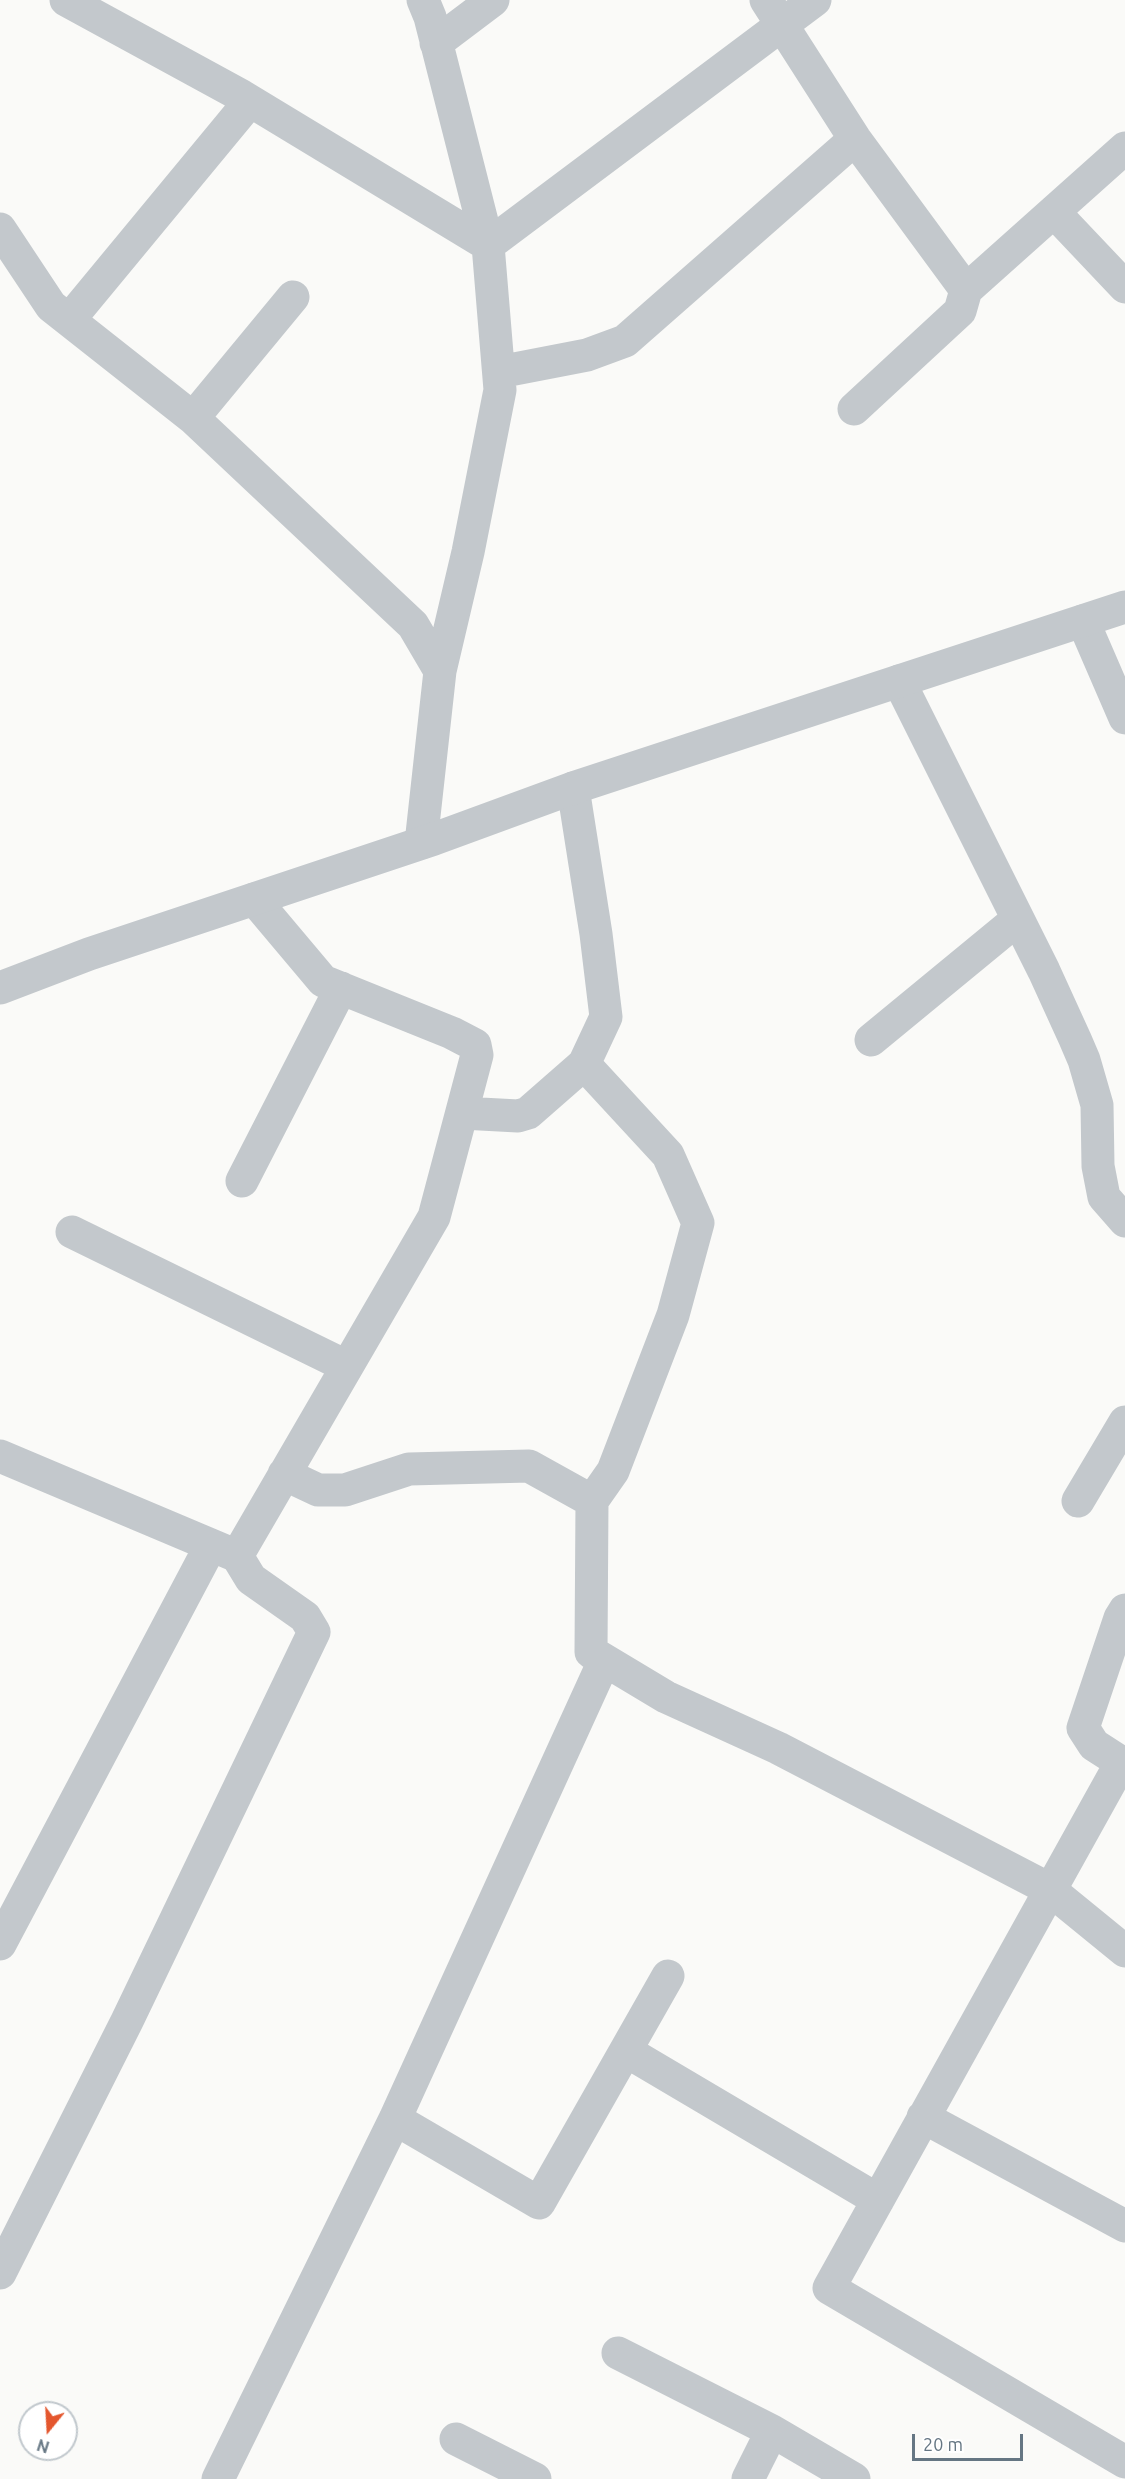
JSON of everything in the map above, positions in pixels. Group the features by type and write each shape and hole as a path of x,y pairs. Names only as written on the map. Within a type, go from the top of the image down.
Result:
{"street":[{"path":"66,0 250,101 488,245"},
{"path":"422,843 440,671 468,552 500,390 488,245 423,0"},
{"path":"436,43 493,0"},
{"path":"488,245 774,13 815,0"},
{"path":"774,13 855,139 966,290"},
{"path":"69,320 250,101"},
{"path":"499,372 587,355 625,341 855,139"},
{"path":"854,409 960,311 966,290 1125,148"},
{"path":"1054,212 1125,287"},
{"path":"0,229 51,306 193,418 413,625 440,671"},
{"path":"193,418 293,297"},
{"path":"0,988 89,954 422,843 573,788 1125,607"},
{"path":"1083,621 1125,718"},
{"path":"899,681 1044,971 1084,1060 1096,1105 1098,1166 1104,1197 1125,1221"},
{"path":"462,1113 518,1116 528,1113 584,1064 606,1017 596,934 573,788"},
{"path":"0,1944 224,1551 284,1474 434,1217 477,1055 476,1045 452,1033 323,981 254,899"},
{"path":"871,1040 1018,919"},
{"path":"242,1180 340,988"},
{"path":"584,1064 668,1155 698,1223 673,1315 613,1471 592,1501 591,1652 666,1697 778,1748 1049,1889 1125,1951"},
{"path":"72,1232 346,1366"},
{"path":"1078,1501 1125,1422"},
{"path":"0,1456 224,1551 251,1580 305,1617 314,1632 127,2021 0,2273"},
{"path":"284,1474 318,1490 345,1490 409,1468 529,1466 592,1501"},
{"path":"1110,2465 829,2288 1117,1770 1119,1761 1094,1745 1083,1728 1119,1618 1125,1610"},
{"path":"218,2479 395,2119 604,1661"},
{"path":"395,2119 539,2203 668,1976"},
{"path":"626,2052 878,2200"},
{"path":"923,2117 1125,2226"},
{"path":"618,2353 772,2431 854,2479"},
{"path":"748,2479 772,2431"},
{"path":"456,2439 535,2479"}]}
